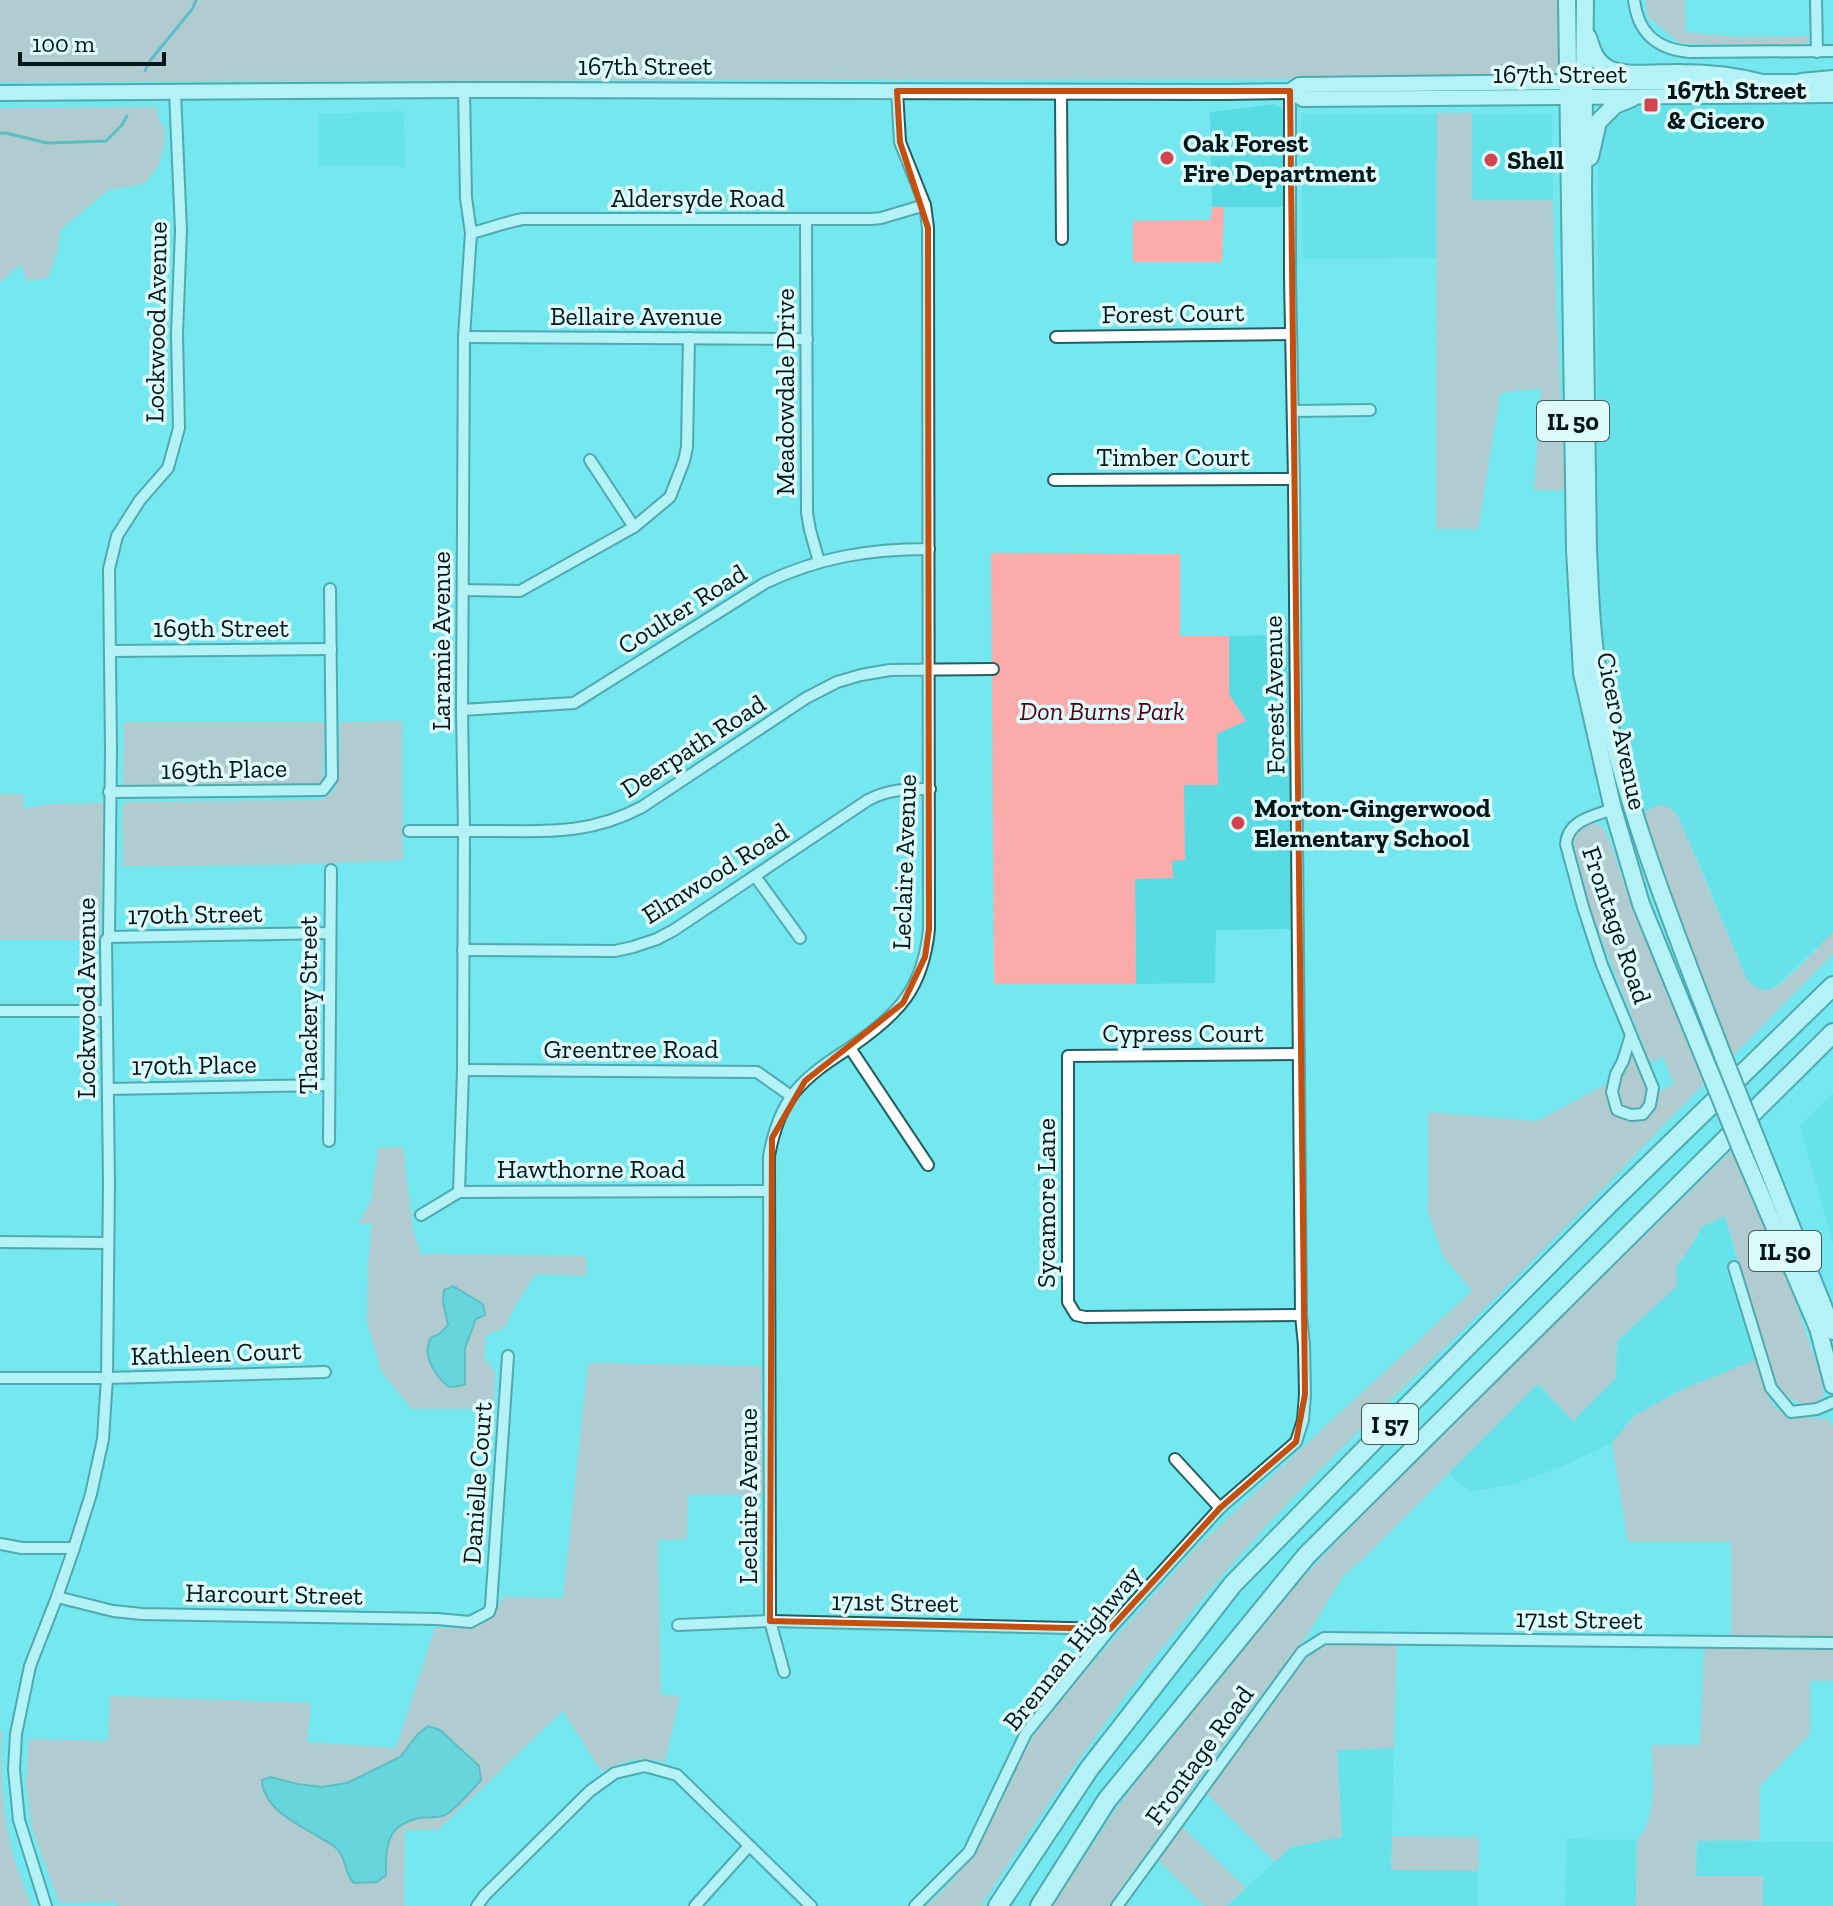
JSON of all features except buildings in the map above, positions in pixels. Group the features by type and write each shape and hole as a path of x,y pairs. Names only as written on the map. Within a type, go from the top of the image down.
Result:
{"highway":[{"path":"1801,83 1833,81"},
{"path":"1747,1070 1833,973"},
{"name":"I 57","path":"998,1906 1089,1769 1233,1584 1547,1266 1833,986"},
{"name":"I 57","path":"1040,1906 1107,1800 1307,1555 1833,1033"}],"main road":[{"name":"Cicero Avenue","path":"1567,0 1583,189 1590,601 1598,670 1631,803 1672,924 1833,1331"},
{"name":"Cicero Avenue","path":"1585,0 1585,30 1576,90 1575,550 1582,673 1613,809 1641,904 1818,1328 1833,1385"},
{"path":"1585,30 1598,61 1618,72 1741,77 1762,83"},
{"name":"167th Street","path":"0,93 1290,91 1303,99 1801,83"},
{"name":"167th Street","path":"1576,90 1632,98 1833,95"},
{"path":"1583,189 1598,122 1615,105 1632,98"},
{"path":"1613,809 1631,803"}],"street":[{"path":"1634,0 1641,25 1653,40 1670,49 1689,52 1833,51"},
{"path":"1816,0 1817,52"},
{"name":"Laramie Avenue","path":"459,1192 463,1070 464,337 471,233 466,198 464,90"},
{"name":"Leclaire Avenue","path":"784,1672 770,1621 768,1191 772,1138 791,1096 822,1066 883,1024 903,1003 914,986 925,957 929,929 928,228 925,205 900,142 897,91"},
{"name":"Forest Avenue","path":"1290,91 1301,1315 1305,1394 1303,1420 1296,1442"},
{"name":"Lockwood Avenue","path":"46,1906 19,1820 14,1770 16,1734 30,1666 74,1548 91,1494 103,1439 107,1378 108,1243 106,940 109,937 109,569 117,536 140,500 168,468 179,428 177,334 181,230 175,92"},
{"path":"1061,92 1062,239"},
{"name":"Aldersyde Road","path":"471,233 523,219 871,219 925,205"},
{"name":"Meadowdale Drive","path":"806,220 807,513 819,562"},
{"name":"Forest Court","path":"1056,337 1291,334"},
{"name":"Bellaire Avenue","path":"464,337 807,339"},
{"path":"463,590 520,591 634,527 670,497 687,447 689,338"},
{"path":"1293,411 1370,410"},
{"path":"590,460 634,527"},
{"name":"Timber Court","path":"1054,480 1294,479"},
{"name":"Coulter Road","path":"462,710 574,703 765,583 844,555 929,549"},
{"path":"330,589 331,649"},
{"name":"169th Street","path":"110,651 331,649"},
{"name":"169th Place","path":"109,792 323,790 332,778 331,649"},
{"name":"Deerpath Road","path":"409,831 575,830 624,817 806,698 851,677 877,671 993,669"},
{"name":"Elmwood Road","path":"463,950 602,952 657,939 879,794 895,789 930,789"},
{"name":"Frontage Road","path":"1613,809 1573,825 1566,844 1598,951 1653,1088 1650,1105 1643,1114 1631,1115 1617,1110 1612,1092 1631,1035"},
{"name":"Thackery Street","path":"329,1141 331,870"},
{"path":"755,876 800,938"},
{"name":"170th Street","path":"109,937 330,933"},
{"path":"0,1011 107,1011"},
{"path":"850,1048 928,1165"},
{"name":"Cypress Court","path":"1068,1056 1299,1054"},
{"name":"Sycamore Lane","path":"1068,1056 1068,1302 1076,1315 1301,1315"},
{"name":"Greentree Road","path":"463,1070 757,1072 791,1096"},
{"name":"170th Place","path":"108,1089 329,1085"},
{"name":"Hawthorne Road","path":"421,1215 459,1192 768,1191"},
{"path":"0,1242 108,1243"},
{"path":"1734,1267 1771,1388 1791,1412 1817,1409 1833,1402"},
{"name":"Danielle Court","path":"489,1612 508,1356"},
{"name":"Kathleen Court","path":"0,1378 325,1372"},
{"name":"Brennan Highway","path":"915,1906 969,1852 1026,1733 1110,1629 1220,1508 1296,1442"},
{"path":"1175,1459 1220,1508"},
{"path":"0,1544 22,1548 74,1548"},
{"name":"Harcourt Street","path":"57,1597 113,1611 142,1614 470,1622 489,1612"},
{"name":"171st Street","path":"678,1625 770,1621 1110,1629"},
{"name":"Frontage Road","path":"1117,1906 1302,1652 1324,1638"},
{"name":"171st Street","path":"1324,1638 1833,1643"},
{"path":"477,1906 590,1791 615,1773 645,1766 677,1775 811,1906"},
{"path":"695,1906 749,1846"}],"highlighted area":[{"path":"897,91 1290,91 1305,1394 1296,1442 1220,1508 1110,1629 770,1621 772,1138 805,1081 903,1003 925,957 929,929 928,228 900,142"}],"shaded area":[{"path":"1274,104 1284,114 1284,207 1212,207 1210,112"},
{"path":"1833,104 1833,932 1769,990 1758,989 1747,981 1697,857 1641,818 1601,627 1597,544 1598,148 1601,126 1614,113 1631,106"},
{"path":"404,111 405,167 318,167 318,114"},
{"path":"1303,113 1437,113 1438,258 1303,259"},
{"path":"1472,113 1552,113 1553,200 1472,200"},
{"name":"Morton-Gingerwood Elementary School","path":"1289,635 1292,929 1216,930 1215,983 1136,984 1135,879 1173,877 1172,861 1184,785 1217,733 1229,694 1229,636"},
{"path":"1833,1094 1833,1243 1800,1126"},
{"path":"1724,1215 1766,1356 1679,1391 1634,1416 1612,1443 1563,1466 1511,1485 1472,1491 1460,1485 1448,1472 1538,1384 1574,1421 1616,1378 1617,1341 1677,1286 1676,1267 1702,1227"},
{"path":"453,1286 483,1304 485,1315 476,1319 465,1348 465,1384 449,1387 432,1367 428,1348 431,1338 448,1325 444,1290"},
{"path":"428,1726 440,1730 479,1766 481,1780 445,1815 409,1821 394,1831 388,1846 386,1875 377,1882 354,1883 336,1848 284,1816 264,1791 262,1780 271,1777 322,1787 347,1783 400,1757"},
{"path":"1394,1748 1391,1870 1478,1871 1477,1906 1226,1906 1291,1847 1342,1836 1337,1749"},
{"path":"1567,1839 1637,1840 1636,1906 1565,1906"},
{"path":"1697,1840 1833,1842 1833,1906 1763,1906 1763,1876 1696,1876"}],"green space":[{"path":"0,0 1562,0 1560,68 1541,78 0,82"},
{"path":"1645,0 1685,0 1686,32 1738,37 1810,36 1806,45 1681,44 1648,17"},
{"path":"157,107 159,120 165,129 165,141 159,165 144,184 108,190 60,230 57,253 48,278 26,281 21,264 0,282 0,108"},
{"path":"1437,113 1472,113 1472,200 1553,200 1565,490 1534,490 1541,388 1500,393 1478,529 1436,529"},
{"path":"1212,207 1224,207 1222,262 1133,262 1133,221 1211,220"},
{"name":"Don Burns Park","path":"991,553 1180,554 1180,636 1229,636 1229,694 1246,721 1217,734 1218,785 1184,785 1185,860 1172,861 1173,878 1135,879 1136,984 994,984"},
{"path":"402,721 403,860 286,865 123,866 122,807 126,802 321,800 334,791 339,776 340,722"},
{"path":"124,722 324,722 323,781 317,785 123,786"},
{"path":"0,794 24,794 24,809 51,804 104,803 100,940 0,940"},
{"path":"1663,805 1678,816 1747,980 1757,988 1763,990 1777,986 1833,932 1833,954 1732,1057 1681,932 1641,818 1650,809"},
{"path":"1589,822 1602,826 1609,839 1634,912 1704,1084 1513,1280 1326,1464 1235,1561 1166,1643 1101,1729 981,1906 927,1906 955,1878 981,1838 1031,1739 1079,1678 1197,1547 1472,1291 1443,1256 1428,1212 1428,1112 1537,1121 1608,1083 1608,1102 1612,1111 1632,1120 1653,1111 1658,1092 1674,1084 1663,1057 1650,1062 1587,901 1573,840"},
{"path":"1631,1049 1647,1085 1646,1099 1632,1110 1621,1105 1616,1090"},
{"path":"403,1147 413,1230 421,1254 586,1256 587,1276 535,1274 505,1328 486,1335 484,1358 495,1372 494,1409 412,1409 382,1373 367,1322 372,1224 358,1224 371,1200 378,1148","holes":["453,1286 483,1304 465,1348 465,1383 433,1336 440,1334 448,1324 443,1302"]},
{"path":"1732,1150 1792,1291 1824,1395 1812,1405 1796,1402 1782,1391 1771,1370 1725,1216 1702,1227 1676,1267 1677,1286 1617,1341 1616,1378 1573,1421 1538,1384 1343,1576 1308,1634 1222,1747 1109,1906 1052,1906 1114,1812 1168,1739 1283,1598 1426,1449"},
{"path":"1757,1359 1766,1390 1776,1408 1795,1416 1829,1419 1833,1427 1833,1640 1731,1640 1731,1542 1628,1542 1612,1443 1634,1416 1679,1391"},
{"path":"588,1363 761,1366 763,1495 688,1495 687,1539 658,1540 661,1695 680,1696 665,1762 632,1760 601,1771 563,1711 438,1830 405,1830 404,1906 118,1906 117,1902 59,1903 32,1828 26,1784 29,1739 108,1741 110,1696 311,1703 307,1742 396,1748 435,1628 467,1628 484,1623 497,1609 502,1597 563,1598","holes":["418,1734 458,1746 473,1759 481,1780 445,1815 409,1821 394,1831 386,1854 385,1875 347,1876 344,1860 337,1848 287,1817 297,1784 322,1787 347,1783 401,1757"]},
{"path":"1332,1643 1397,1644 1394,1748 1337,1750 1342,1837 1291,1847 1275,1862 1204,1791 1298,1666 1316,1650"},
{"path":"1704,1648 1833,1650 1833,1681 1810,1681 1810,1734 1760,1786 1760,1840 1697,1841 1696,1876 1763,1876 1763,1906 1636,1906 1637,1840 1649,1819 1653,1795 1652,1745 1700,1745"},
{"path":"0,1731 7,1826 14,1858 31,1906 0,1906"},
{"path":"1180,1825 1246,1888 1226,1906 1205,1906 1155,1857"},
{"path":"1392,1836 1479,1837 1478,1871 1391,1870"}],"waterway":[{"path":"145,71 196,0"},
{"path":"0,133 47,143 106,141 127,116"}],"place":[{"name":"167th Street & Cicero","path":"1651,105"},
{"name":"Oak Forest Fire Department","path":"1167,158"},
{"name":"Shell","path":"1491,160"},
{"name":"Morton-Gingerwood Elementary School","path":"1238,823"}]}
